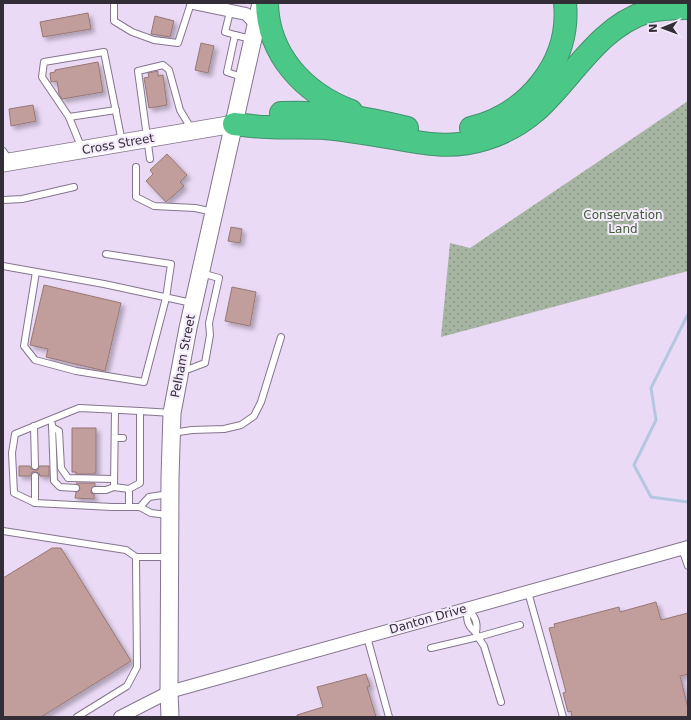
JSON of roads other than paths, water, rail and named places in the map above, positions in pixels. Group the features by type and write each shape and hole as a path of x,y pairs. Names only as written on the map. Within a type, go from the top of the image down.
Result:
{"highway":[{"path":"268,3 269,22 275,43 296,74 310,87 332,103 373,119"},
{"path":"234,124 274,113 328,113 373,119 421,130 449,132 477,126 503,116 515,108 531,94 545,78 559,53 564,34 566,14 565,3"},
{"path":"234,124 265,127 324,128 439,145 464,144 484,140 514,127 538,109 611,31 638,15 656,10 688,8"}],"street":[{"path":"192,3 230,12 246,14 254,31"},
{"name":"Pelham Street","path":"170,717 169,557 172,413 193,304 261,3"},
{"name":"Cross Street","path":"6,159 82,150 234,124"},
{"name":"Danton Drive","path":"120,717 169,692 685,548"}],"lane":[{"path":"114,3 114,21 132,32 154,40 178,43 192,3"},
{"path":"230,12 225,32 235,35 254,31"},
{"path":"235,35 227,72 244,77"},
{"path":"82,150 69,117 42,77 44,62 104,52 122,143"},
{"path":"150,159 138,71 163,65 169,70 180,110 193,131"},
{"path":"69,117 116,110"},
{"path":"136,167 136,197 154,206 195,208 214,212"},
{"path":"3,200 22,199 74,187"},
{"path":"36,272 24,346 34,360 76,371 144,382 166,298 171,264 106,254"},
{"path":"3,266 104,284 193,304"},
{"path":"180,368 189,369 205,363 210,335 209,323 219,278 200,273"},
{"path":"171,433 192,430 224,429 241,425 254,416 261,402 281,337"},
{"path":"170,516 151,513 140,507 35,503 14,493 12,454 15,434 79,408 172,413"},
{"path":"114,487 115,410"},
{"path":"94,490 106,490 114,487 129,488 140,483 137,448 140,438 140,411"},
{"path":"52,418 54,481 60,487 76,488"},
{"path":"34,426 35,466"},
{"path":"52,427 59,431 61,468 68,478 114,479"},
{"path":"133,427 140,427"},
{"path":"115,428 123,428"},
{"path":"115,438 123,438"},
{"path":"133,438 140,438"},
{"path":"115,448 122,448"},
{"path":"114,460 122,460"},
{"path":"115,470 122,470"},
{"path":"133,470 140,470"},
{"path":"35,476 35,503"},
{"path":"129,488 129,507"},
{"path":"140,507 149,496 170,493"},
{"path":"3,531 126,550 136,556 169,557"},
{"path":"685,548 688,566"},
{"path":"77,717 127,686 137,667 136,556"},
{"path":"528,592 563,717"},
{"path":"467,609 475,616 477,635 484,646 501,702"},
{"path":"430,648 520,625"},
{"path":"367,636 389,717"}],"waterway":[{"path":"688,314 651,388 656,420 634,465 651,497 688,502"}],"park label":[{"name":"Conservation Land","path":"623,222"}]}
